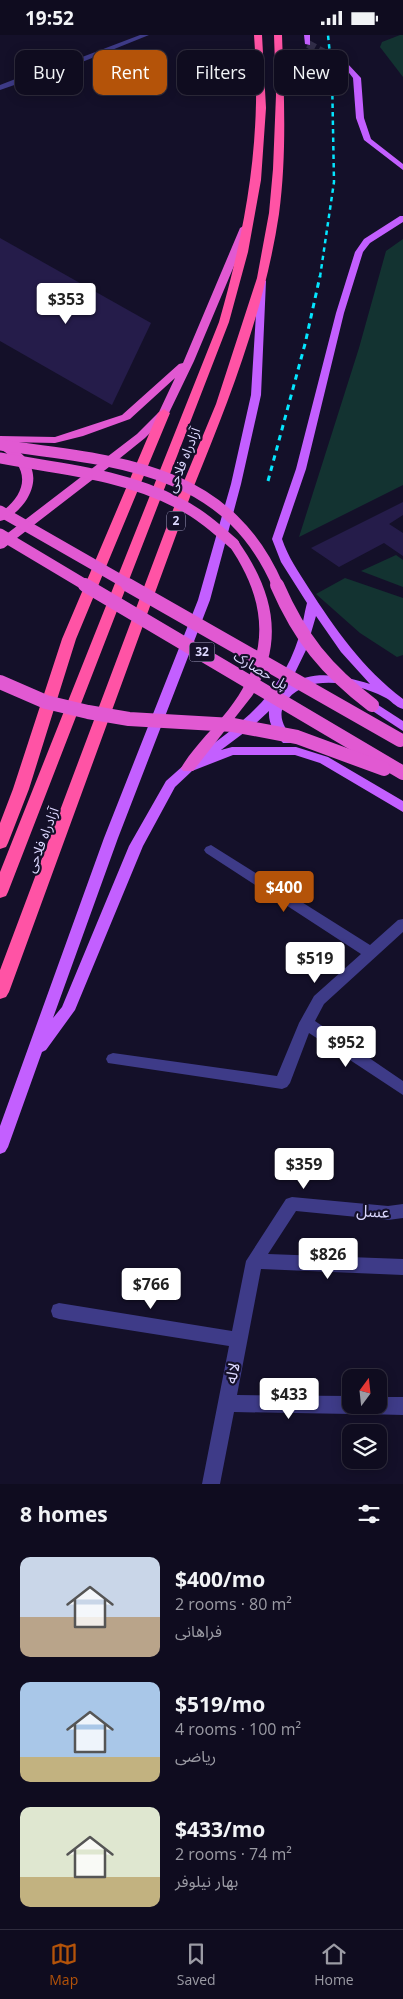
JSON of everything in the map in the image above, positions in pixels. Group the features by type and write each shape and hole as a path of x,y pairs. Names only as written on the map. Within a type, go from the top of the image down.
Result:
{"highway":[{"name":"آزادراه فلاحی","path":"0,892 224,322 238,277 259,169 263,71 258,35"},
{"name":"آزادراه فلاحی","path":"0,993 89,759 188,486 222,404 262,278 274,213 278,169 280,95 278,35"},
{"path":"0,843 21,789 69,639 164,413 189,361 250,216"},
{"path":"0,439 55,439 79,434 126,417 189,361"},
{"path":"0,545 120,453 141,436 164,413"},
{"path":"0,445 139,468 175,480 209,498 230,514 259,548 294,621 316,656 330,672 372,705"},
{"path":"0,445 10,450 24,464 28,477 25,489 18,503 11,511 0,518"},
{"path":"0,464 81,457"},
{"path":"0,458 99,475 152,489 194,510 234,544 243,556 254,576 266,611 268,633 263,656 248,692 188,768"},
{"name":"پل حصارک","path":"0,511 401,741"},
{"name":"پل حصارک","path":"0,534 403,774"},
{"path":"0,682 46,702 88,712 129,719 233,725 297,737 403,774"}],"main road":[{"path":"307,35 308,44"},
{"path":"348,68 357,78 360,118 368,140 403,168"},
{"path":"403,218 367,241 359,251 340,313 301,469 276,539 280,550 312,603 342,646 388,694 403,705"},
{"path":"0,1147 112,838 204,600 236,484 256,395 262,278"},
{"path":"33,1056 68,1010 136,846 170,784 188,768 241,730 256,717 277,693 287,677 307,634 312,603"},
{"path":"296,751 279,731 275,721 277,705 290,688 321,678 352,683 388,694"},
{"path":"372,705 403,727"},
{"path":"188,768 232,751 296,751 324,760 403,807"}],"street":[{"path":"83,59 146,35"},
{"path":"0,88 15,82"},
{"path":"0,94 15,88"},
{"path":"211,849 372,953"},
{"path":"113,1059 282,1083 306,1023 319,1000 403,924"},
{"path":"306,1023 403,1089"},
{"name":"عسل","path":"254,1261 292,1204 388,1213 403,1211"},
{"path":"254,1261 403,1267"},
{"name":"لاله","path":"210,1484 254,1261"},
{"path":"59,1311 239,1340"},
{"path":"226,1403 342,1405"},
{"path":"388,1405 403,1405"}],"green space":[{"path":"403,35 403,77 380,47 382,42"},
{"path":"403,239 403,485 299,537 359,348 386,251"},
{"path":"396,555 403,560 403,587 361,571"},
{"path":"345,578 403,598 403,655 397,657 360,633 316,594"}],"building":[{"path":"0,238 151,323 112,405 0,341"},
{"path":"403,502 403,515 389,524 403,533 403,556 384,543 339,567 311,548"}],"tunnel":[{"path":"308,44 319,50"}],"railway":[{"path":"320,277 334,182 332,75 328,35"},
{"path":"268,481 305,344 320,276"}]}
